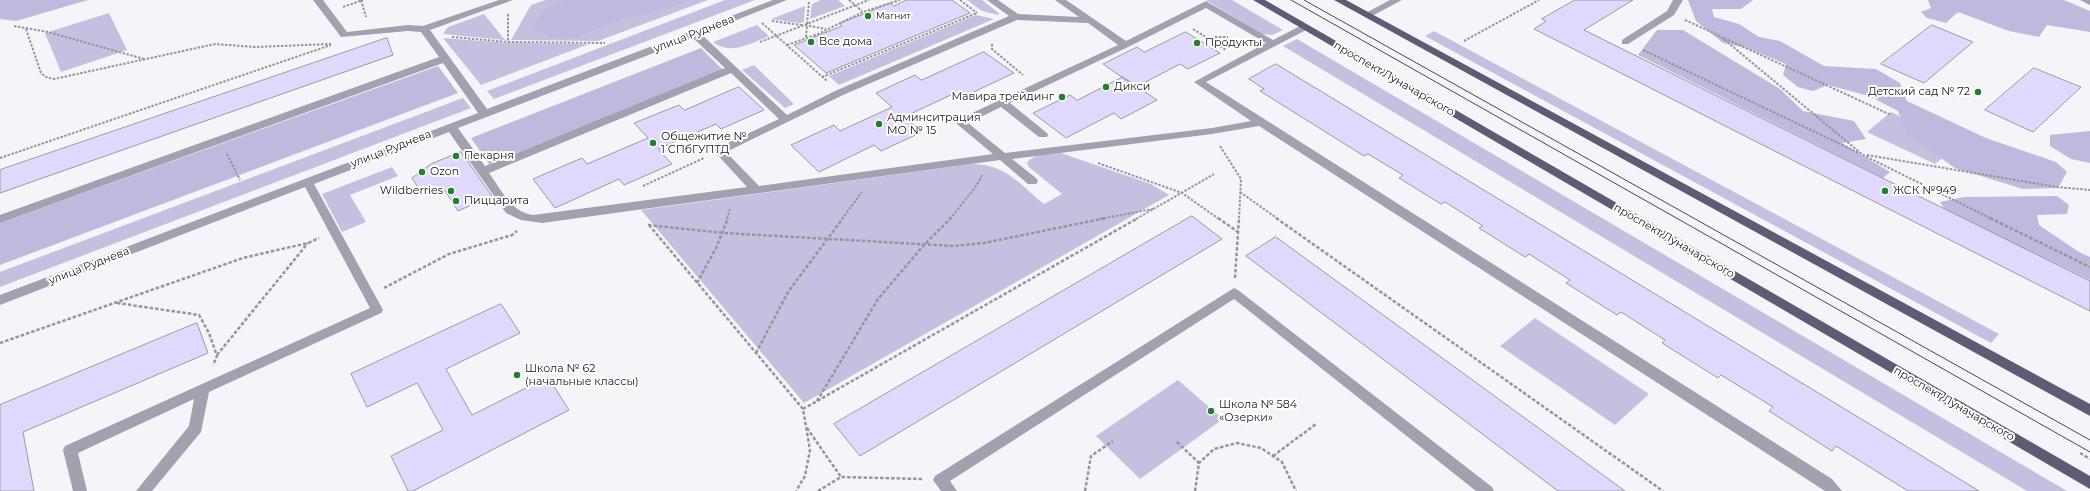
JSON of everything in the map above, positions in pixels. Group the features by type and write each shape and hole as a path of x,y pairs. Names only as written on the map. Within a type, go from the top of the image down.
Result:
{"main road":[{"name":"проспект Луначарского","path":"1258,0 2090,483"},
{"path":"1339,0 2090,411"}],"street":[{"path":"318,0 344,35 408,28 426,32 508,3"},
{"name":"улица Руднева","path":"0,300 484,113 782,0"},
{"path":"992,0 1016,17"},
{"path":"1060,0 1125,45"},
{"path":"1367,15 1397,0"},
{"path":"1625,42 1671,12 1678,0"},
{"path":"2085,0 2090,2"},
{"path":"1032,181 961,122 1125,45 1206,4 1272,43"},
{"path":"756,190 719,151 786,120 839,93 1016,17 1090,20"},
{"path":"1304,27 1199,82 1260,123 1821,478 1836,491"},
{"path":"426,32 484,113"},
{"path":"695,34 786,120"},
{"path":"0,219 444,59"},
{"path":"483,171 732,69"},
{"path":"1002,103 1043,135"},
{"path":"451,126 510,210 518,216 529,219 633,207 1002,156 1212,131 1260,123"},
{"path":"80,491 70,450 378,310 307,181"},
{"path":"950,491 940,480 1234,293 1487,491"},
{"path":"143,491 196,428 204,390"}],"path":[{"path":"849,0 862,11"},
{"path":"760,42 868,0"},
{"path":"787,45 827,29 842,19 862,11 885,2 900,0"},
{"path":"827,29 805,25 760,21 822,77 976,12 960,0"},
{"path":"1464,41 1539,0"},
{"path":"806,37 805,25 809,2"},
{"path":"508,3 508,42"},
{"path":"1671,12 1891,115"},
{"path":"1176,19 1242,59"},
{"path":"14,26 48,32 144,59"},
{"path":"993,27 992,49 1038,86"},
{"path":"0,158 335,43 255,47 215,44 54,79 46,77 41,73 26,29"},
{"path":"426,32 508,42 605,43"},
{"path":"1720,36 1863,155 2057,187 2090,190"},
{"path":"1625,42 1863,155 2090,267"},
{"path":"220,140 240,180"},
{"path":"640,188 719,151"},
{"path":"816,401 878,300 924,245 953,216 977,185 990,158"},
{"path":"1092,160 1182,193 1238,232"},
{"path":"756,353 788,292 853,206 873,174"},
{"path":"803,409 1214,174"},
{"path":"1234,293 1241,179"},
{"path":"1240,192 1662,491"},
{"path":"697,283 711,262 724,233 734,193"},
{"path":"633,207 803,409 810,450 805,476 796,491"},
{"path":"648,225 724,233 954,246 984,243 1017,235 1050,230 1153,209"},
{"path":"370,296 449,254 512,235 529,219"},
{"path":"0,343 244,258 308,243 334,232"},
{"path":"204,390 217,356 308,243"},
{"path":"116,303 199,316 209,333 217,356"},
{"path":"1273,456 1316,424"},
{"path":"806,427 841,477"},
{"path":"1085,491 1091,456 1113,441"},
{"path":"1177,442 1199,463"},
{"path":"1195,491 1199,463 1214,449 1237,443 1261,448 1282,462 1296,491"},
{"path":"818,491 841,477 940,480"}],"shaded area":[{"path":"0,0 88,0 16,21 0,19"},
{"path":"545,0 708,0 598,41 511,40 531,5"},
{"path":"566,0 687,0 670,8 616,21 576,37 560,38 546,35 534,26 539,16 556,4"},
{"path":"725,0 755,0 494,99 487,91"},
{"path":"821,0 838,0 845,6 810,19 812,4"},
{"path":"967,0 982,0 999,13 998,15 982,11"},
{"path":"1206,0 1232,0 1283,30 1272,35 1262,34"},
{"path":"1688,0 1753,0 1741,9 1712,9 1714,17 1739,24 1759,37 1780,41 1824,66 1876,69 1900,83 1907,101 1986,138 2056,162 2067,172 2058,188 2023,189 1955,168 1908,135 1898,111 1869,96 1828,85 1813,91 1798,87 1783,75 1786,64 1747,48 1723,43 1696,21"},
{"path":"1928,0 2064,0 2090,11 2090,32 2047,25 2039,37 2009,31 1958,12 1946,23 1927,18 1921,12 1931,8"},
{"path":"805,6 804,22 800,23 771,19"},
{"path":"109,13 127,50 61,72 45,33"},
{"path":"484,14 505,40 443,34 448,27"},
{"path":"976,15 994,19 839,85 829,76"},
{"path":"757,25 769,36 748,45 734,48 720,46 713,42"},
{"path":"1657,30 1683,30 1780,89 1803,111 1854,121 1866,139 1842,143 1890,172 1883,178 1638,55"},
{"path":"1434,31 1999,334 1991,343 1425,36"},
{"path":"443,38 507,43 589,44 481,85"},
{"path":"1297,39 2067,491 2027,491 1283,46"},
{"path":"701,48 723,70 489,164 471,138"},
{"path":"754,65 794,104 785,108 742,70"},
{"path":"438,66 458,93 0,265 0,223"},
{"path":"463,98 471,108 0,287 0,272"},
{"path":"1891,112 1959,144 1935,164 1867,132"},
{"path":"2090,131 2090,163 2071,159 2050,146 2050,135"},
{"path":"1061,153 1151,184 1169,195 804,403 641,210 972,164 994,167 1003,171 1044,204 1062,194 1029,167 1027,163 1033,157"},
{"path":"392,167 398,176 350,195 366,222 342,232 322,194"},
{"path":"2057,196 2069,205 2067,214 2037,215 2039,225 2079,252 2090,257 2090,280 1945,210 1940,202 1964,197"},
{"path":"1535,318 1649,394 1615,425 1500,346"},
{"path":"1178,380 1223,419 1140,479 1096,436"}],"building":[{"path":"907,0 952,0 970,13 826,73 794,45 842,26 839,23 890,3 893,6"},
{"path":"1575,0 1633,0 1584,30 2090,281 2090,311 1534,29 1546,21 1542,19"},
{"path":"1932,25 1973,42 1924,83 1881,64"},
{"path":"1186,32 1220,53 1188,69 1180,64 1136,87 1103,64 1137,47 1144,52"},
{"path":"387,38 393,55 0,193 0,170"},
{"path":"984,52 1014,73 961,98 955,93 904,117 922,132 881,151 874,145 819,172 791,145 834,125 840,131 892,107 876,93 915,75 921,80"},
{"path":"1276,64 1979,491 1908,491 1836,446 1832,451 1769,411 1773,407 1721,375 1718,378 1662,343 1665,340 1621,312 1617,315 1566,283 1570,280 1529,254 1525,257 1479,228 1483,226 1445,202 1441,204 1399,178 1403,175 1368,154 1364,156 1260,91 1264,89 1249,79"},
{"path":"2034,68 2081,87 2033,132 1985,110"},
{"path":"1123,77 1157,100 1121,119 1114,113 1066,138 1033,113 1070,95 1077,100"},
{"name":"Общежитие № 1 СПбГУПТД","path":"739,87 764,110 721,129 716,124 658,149 672,164 624,185 619,179 555,208 533,179 582,158 587,164 648,138 634,123 679,105 684,110"},
{"path":"461,152 492,196 458,211 442,186 422,194 412,178 431,164"},
{"path":"1192,216 1222,239 860,456 834,424"},
{"path":"1276,237 1625,491 1558,491 1246,256"},
{"path":"501,304 520,333 446,369 472,415 548,377 569,410 413,491 408,491 391,456 443,430 417,383 367,407 351,374"},
{"path":"197,323 208,353 23,432 34,491 0,491 0,405"}],"tram line":[{"path":"1291,0 2090,452"},
{"path":"1304,0 2090,440"}],"place":[{"name":"Магнит","path":"868,16"},
{"name":"Все дома","path":"811,42"},
{"name":"Продукты","path":"1197,43"},
{"name":"Дикси","path":"1106,87"},
{"name":"Детский сад № 72","path":"1978,92"},
{"name":"Мавира трейдинг","path":"1062,97"},
{"name":"Админситрация МО № 15","path":"879,124"},
{"name":"Общежитие № 1 СПбГУПТД","path":"653,143"},
{"name":"Пекарня","path":"456,156"},
{"name":"Ozon","path":"422,172"},
{"name":"Wildberries","path":"451,191"},
{"name":"ЖСК №949","path":"1885,191"},
{"name":"Пиццарита","path":"456,201"},
{"name":"Школа № 62 (начальные классы)","path":"517,375"},
{"name":"Школа № 584 «Озерки»","path":"1211,411"}]}
